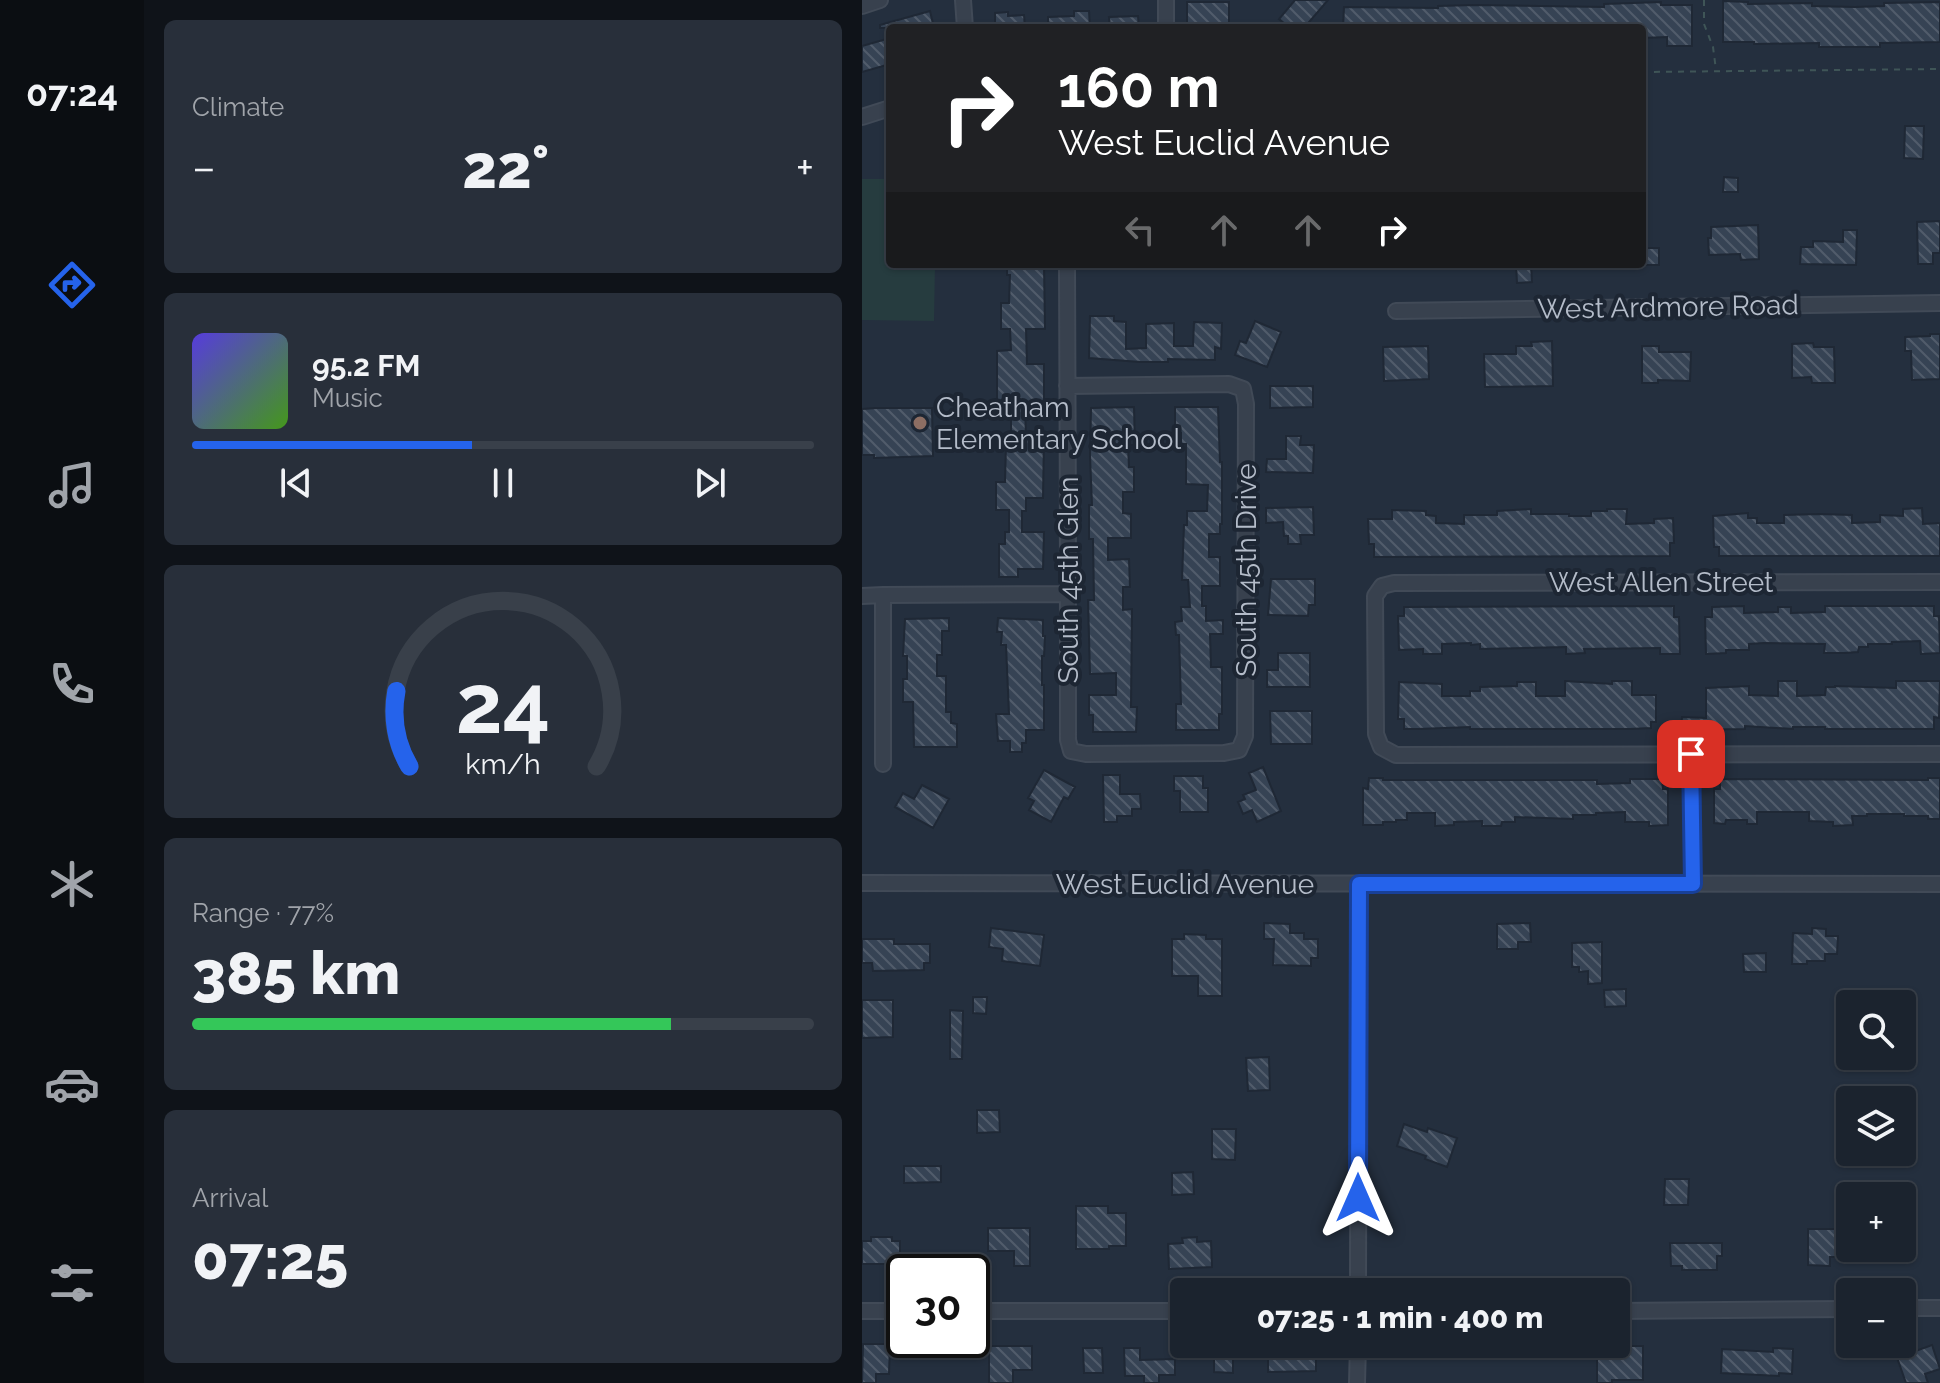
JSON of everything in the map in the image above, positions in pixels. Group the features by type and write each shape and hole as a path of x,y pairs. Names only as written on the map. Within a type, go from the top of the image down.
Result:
{"street":[{"path":"862,6 880,0"},
{"path":"963,0 965,24"},
{"path":"1166,0 1166,24"},
{"path":"862,117 886,109"},
{"name":"South 45th Glen","path":"1067,268 1068,740 1071,751"},
{"name":"West Ardmore Road","path":"1396,311 1940,303"},
{"name":"South 45th Drive","path":"1067,386 1229,384 1243,389 1246,404 1245,736 1239,750 1224,753 1086,754 1071,751"},
{"name":"West Allen Street","path":"1691,754 1396,755 1381,747 1376,734 1375,596 1382,586 1394,583 1940,582"},
{"path":"862,596 1069,594"},
{"path":"883,595 883,764"},
{"path":"1693,884 1691,754 1940,754"},
{"name":"West Euclid Avenue","path":"862,883 1940,884"},
{"path":"1358,1278 1359,884"},
{"path":"1916,1308 1940,1308"},
{"path":"1630,1311 1836,1309"},
{"path":"862,1311 886,1311"},
{"path":"990,1311 1170,1311"},
{"path":"1357,1383 1358,1358"}],"path":[{"path":"1704,0 1704,24 1713,47 1716,71"},
{"path":"1646,72 1940,69"}],"green space":[{"path":"862,179 886,179 886,268 935,268 934,321 862,320"}],"building":[{"path":"1295,0 1328,0 1307,24 1285,24 1279,19"},
{"path":"1723,1 1855,7 1940,2 1940,42 1880,43 1880,47 1819,47 1819,43 1723,42"},
{"path":"1187,2 1229,2 1229,24 1187,24"},
{"path":"1661,2 1661,5 1692,5 1692,46 1667,46 1667,37 1646,38 1646,24 1343,24 1344,7 1604,7 1604,4"},
{"path":"930,11 933,24 886,24 886,28 880,28 880,25"},
{"path":"1074,11 1089,11 1090,24 1048,24 1048,17 1074,16"},
{"path":"995,13 1024,15 1025,24 995,24"},
{"path":"1138,16 1139,24 1110,24 1109,17"},
{"path":"886,39 886,65 862,72 862,46"},
{"path":"1905,126 1924,126 1923,159 1904,158"},
{"path":"1724,177 1738,178 1738,192 1723,192"},
{"path":"1940,221 1940,253 1933,253 1933,264 1918,264 1917,222"},
{"path":"1758,225 1759,259 1741,260 1740,254 1709,255 1711,227"},
{"path":"1843,230 1857,230 1856,265 1800,264 1801,247 1813,247 1813,241 1843,242"},
{"path":"1646,248 1659,248 1659,265 1646,265"},
{"path":"1007,268 1044,268 1045,329 1026,329 1027,364 1044,364 1044,403 1025,404 1026,438 1044,438 1043,498 1026,498 1026,511 1022,511 1022,532 1044,532 1043,569 1018,569 1018,577 999,577 999,544 1005,544 1005,532 1009,532 1009,510 996,510 996,482 1005,482 1006,444 1011,444 1011,416 997,417 997,351 1011,350 1010,329 1001,329 1001,303 1009,303 1010,275 1007,275"},
{"path":"1516,268 1531,268 1532,282 1517,283"},
{"path":"1090,316 1114,316 1114,321 1126,322 1126,349 1146,348 1146,324 1174,323 1174,346 1193,346 1194,322 1222,323 1221,349 1215,347 1215,360 1140,362 1089,358"},
{"path":"1255,321 1281,332 1267,367 1235,355 1240,341 1246,343"},
{"path":"1940,334 1940,379 1912,380 1911,351 1905,351 1905,337"},
{"path":"1552,341 1553,386 1485,387 1484,354 1516,354 1516,346"},
{"path":"1813,343 1814,347 1834,347 1835,383 1812,383 1811,377 1792,378 1792,344"},
{"path":"1428,346 1429,379 1384,381 1383,347"},
{"path":"1642,346 1659,346 1659,352 1691,352 1690,381 1642,383"},
{"path":"1270,386 1313,386 1313,407 1270,408"},
{"path":"1134,407 1135,445 1128,445 1129,467 1134,467 1134,492 1123,492 1123,513 1131,514 1131,538 1108,538 1108,560 1129,559 1130,587 1123,587 1123,610 1132,609 1131,707 1137,707 1136,732 1093,732 1089,695 1116,695 1116,673 1090,674 1088,600 1094,600 1093,539 1089,539 1089,505 1092,505 1091,408"},
{"path":"1175,407 1218,407 1222,524 1220,534 1209,534 1209,557 1220,557 1220,586 1202,586 1202,606 1206,606 1206,621 1223,620 1223,634 1210,634 1211,667 1222,667 1219,730 1176,730 1176,704 1181,704 1179,635 1176,635 1175,622 1182,621 1181,607 1190,607 1188,580 1182,580 1184,525 1187,525 1187,511 1207,511 1208,485 1186,484 1186,444 1181,444 1181,433 1175,433"},
{"path":"932,408 933,456 874,458 874,455 862,455 862,409"},
{"path":"1286,436 1301,436 1300,445 1314,445 1313,473 1266,472 1267,459 1286,459"},
{"path":"1313,507 1314,535 1300,535 1301,544 1288,544 1283,522 1266,523 1266,508"},
{"path":"1922,508 1923,524 1940,523 1940,556 1719,556 1719,547 1714,547 1713,516 1748,513 1748,518 1757,518 1757,523 1784,523 1784,515 1852,515 1852,523 1880,522 1880,515 1903,516 1903,509"},
{"path":"1531,509 1531,514 1591,516 1591,511 1627,509 1626,524 1654,523 1654,519 1673,518 1674,543 1670,543 1670,556 1374,557 1374,544 1369,544 1368,519 1392,519 1392,510 1426,511 1426,515 1436,516 1436,523 1464,524 1464,515 1497,515 1497,511"},
{"path":"1271,579 1315,579 1315,605 1309,605 1308,616 1268,615"},
{"path":"1674,606 1674,617 1679,617 1680,654 1660,654 1660,648 1584,649 1585,653 1566,654 1566,647 1480,649 1480,644 1471,643 1442,644 1442,654 1423,654 1423,649 1399,650 1398,616 1404,616 1404,607"},
{"path":"1744,606 1744,613 1778,612 1778,607 1791,607 1791,613 1825,612 1825,606 1934,606 1934,616 1939,616 1940,653 1921,654 1920,641 1868,644 1868,647 1859,647 1858,652 1844,653 1824,653 1825,644 1764,643 1749,644 1749,650 1706,654 1705,617 1712,617 1712,607"},
{"path":"949,618 949,631 942,631 942,655 937,655 937,676 946,676 946,712 951,712 951,723 957,724 957,747 914,747 913,702 903,702 903,679 907,679 907,656 903,656 905,619"},
{"path":"998,618 1043,620 1044,730 1026,730 1022,752 1010,752 1010,741 998,741 996,714 1009,714 1006,645 1001,645 1002,632 997,632"},
{"path":"1278,653 1310,653 1310,687 1267,687 1267,670 1278,670"},
{"path":"1565,681 1612,684 1612,681 1632,681 1632,695 1656,695 1656,722 1651,722 1651,728 1630,729 1404,729 1404,719 1398,719 1399,682 1442,684 1442,696 1470,696 1470,691 1480,691 1480,687 1536,682 1536,696 1565,696"},
{"path":"1778,681 1797,681 1797,696 1825,695 1826,687 1835,686 1896,688 1896,681 1940,681 1939,718 1934,717 1934,729 1745,726 1745,729 1681,730 1682,717 1706,718 1706,688 1749,686 1749,695 1778,696"},
{"path":"1270,711 1312,711 1312,744 1271,744"},
{"path":"1263,767 1281,811 1257,822 1252,810 1243,814 1238,802 1245,799 1243,795 1256,790 1249,773"},
{"path":"1044,770 1075,787 1068,799 1064,797 1051,822 1029,810 1034,801 1028,798"},
{"path":"1103,775 1120,775 1120,794 1140,794 1141,809 1132,809 1132,816 1117,816 1117,822 1104,822"},
{"path":"1174,776 1203,776 1203,788 1208,788 1208,812 1180,812 1180,791 1174,791"},
{"path":"1369,778 1597,780 1597,784 1630,783 1630,779 1662,779 1663,789 1668,789 1668,825 1625,822 1625,812 1573,815 1573,819 1515,817 1515,822 1502,822 1501,826 1482,826 1482,821 1435,826 1435,813 1407,813 1407,820 1363,825 1363,788 1368,789"},
{"path":"1940,778 1940,819 1904,814 1867,814 1852,816 1853,825 1833,826 1833,822 1809,821 1809,812 1757,812 1757,824 1747,824 1747,820 1714,823 1714,789 1720,789 1720,779"},
{"path":"922,785 949,799 933,828 895,807 903,793 914,799"},
{"path":"1264,923 1290,924 1290,933 1304,933 1304,939 1318,939 1318,958 1311,958 1311,966 1273,965 1274,939 1264,939"},
{"path":"1530,923 1531,942 1518,942 1518,949 1497,949 1497,924"},
{"path":"991,928 1044,935 1040,966 1002,961 1003,949 989,947"},
{"path":"1812,928 1826,929 1826,936 1838,936 1837,954 1825,954 1825,961 1792,964 1793,933 1812,934"},
{"path":"1184,934 1222,939 1222,996 1198,996 1198,976 1172,976 1172,939 1184,939"},
{"path":"862,939 894,939 894,944 930,944 930,963 924,963 924,970 873,971 872,963 862,963"},
{"path":"1602,942 1602,983 1588,984 1588,971 1579,972 1579,967 1572,967 1572,943"},
{"path":"1766,953 1766,972 1744,972 1743,954"},
{"path":"1626,989 1626,1006 1605,1007 1604,990"},
{"path":"973,997 987,997 986,1014 973,1013"},
{"path":"862,1000 893,1000 893,1037 862,1038"},
{"path":"950,1010 963,1011 962,1059 950,1059"},
{"path":"1269,1057 1270,1090 1248,1091 1246,1058"},
{"path":"977,1110 999,1110 1000,1132 977,1133"},
{"path":"1404,1124 1457,1138 1447,1167 1397,1146"},
{"path":"1212,1129 1236,1129 1235,1160 1212,1159"},
{"path":"904,1166 941,1166 941,1182 904,1183"},
{"path":"1193,1172 1194,1194 1172,1195 1172,1173"},
{"path":"1665,1179 1689,1179 1688,1205 1664,1205"},
{"path":"1076,1206 1108,1206 1108,1213 1126,1213 1126,1246 1076,1249"},
{"path":"988,1228 1030,1228 1030,1266 1014,1266 1014,1251 988,1251"},
{"path":"1808,1229 1836,1229 1836,1257 1830,1257 1830,1266 1808,1265"},
{"path":"871,1237 892,1237 892,1241 900,1241 900,1254 886,1254 886,1264 862,1264 862,1241 871,1241"},
{"path":"1197,1237 1197,1242 1211,1241 1212,1267 1169,1269 1168,1244 1183,1243 1182,1238"},
{"path":"1670,1243 1722,1243 1722,1256 1717,1256 1717,1270 1682,1270 1682,1266 1671,1266"},
{"path":"863,1344 886,1344 889,1374 876,1374 876,1383 862,1383"},
{"path":"1932,1345 1940,1369 1925,1374 1928,1383 1906,1383 1897,1358 1916,1358 1916,1351"},
{"path":"990,1346 1032,1346 1032,1370 1013,1370 1013,1383 989,1383"},
{"path":"1630,1346 1643,1346 1643,1380 1597,1383 1597,1358 1630,1358"},
{"path":"1083,1348 1102,1348 1103,1373 1084,1373"},
{"path":"1124,1348 1140,1348 1140,1360 1175,1359 1175,1375 1159,1375 1159,1383 1144,1383 1144,1376 1125,1376"},
{"path":"1773,1348 1793,1349 1792,1374 1721,1373 1722,1349 1773,1352"},
{"path":"1214,1358 1233,1358 1233,1373 1214,1372"},
{"path":"1268,1358 1316,1358 1316,1371 1268,1372"}],"place":[{"name":"Cheatham Elementary School","path":"920,423"}],"route":[{"path":"1358,1198 1359,884 1693,884 1691,754"}]}
